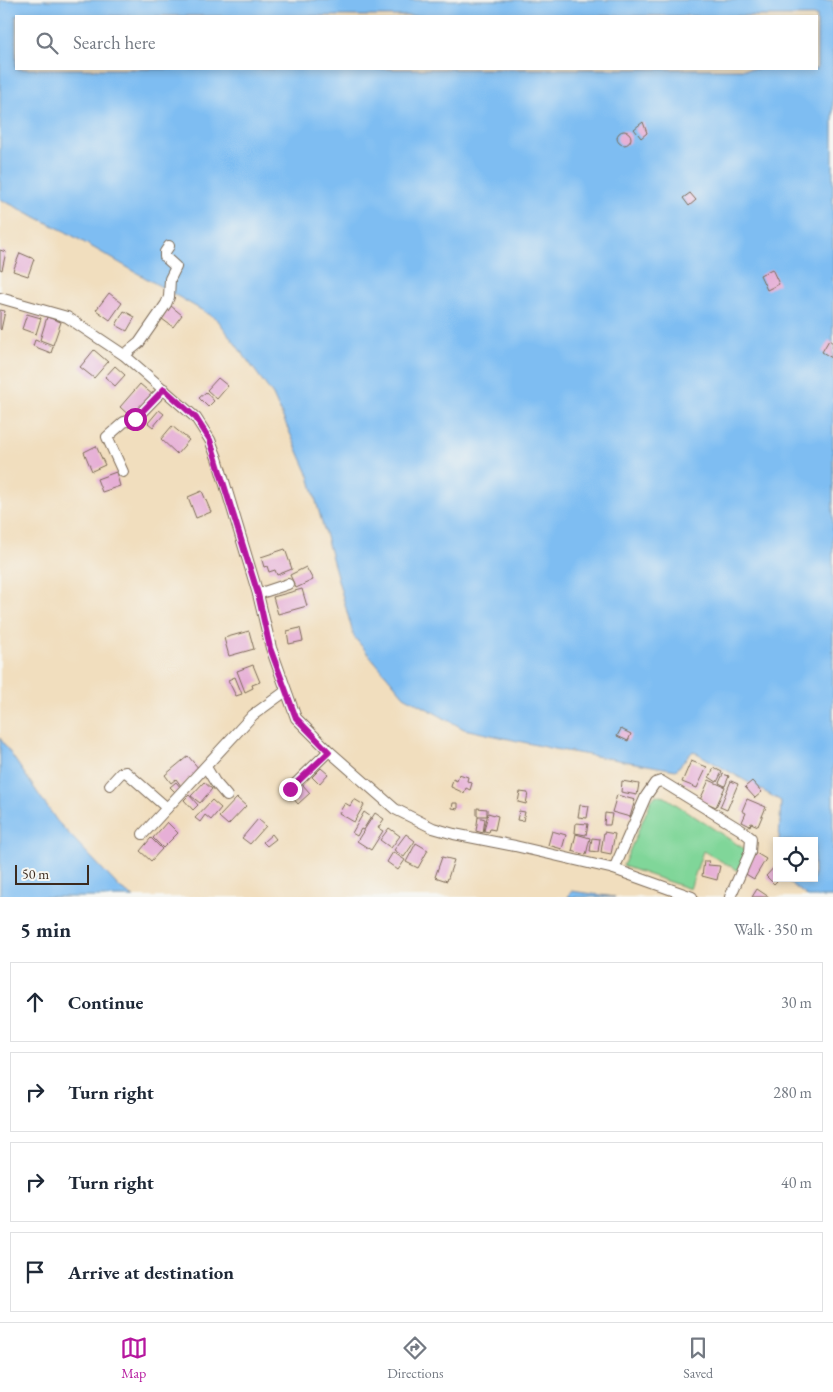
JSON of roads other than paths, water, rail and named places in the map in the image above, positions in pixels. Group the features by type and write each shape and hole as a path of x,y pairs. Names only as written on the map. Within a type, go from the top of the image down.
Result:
{"street":[{"path":"124,355 139,343 170,297 170,279 176,267 165,257 165,252 169,246"},
{"path":"0,298 67,317 124,355 196,418 210,440 258,594 270,648 296,718 329,752 395,809 426,825 454,834 614,869 692,897"},
{"path":"123,472 107,437 124,422 135,419 164,389"},
{"path":"258,594 288,584"},
{"path":"144,834 253,715 286,691"},
{"path":"290,789 329,752"},
{"path":"206,767 215,782 227,796"},
{"path":"110,785 120,773 126,772 167,808"},
{"path":"614,869 646,796 655,783 661,781 752,838 750,852 730,897"}],"water":[{"path":"0,0 833,0 833,897 808,897 789,882 818,882 818,837 779,837 781,801 693,751 676,770 554,749 464,729 404,696 354,637 309,476 273,395 217,319 66,232 0,199"},
{"path":"0,738 57,821 121,889 134,897 0,897"},
{"path":"571,891 615,897 568,897"}]}
